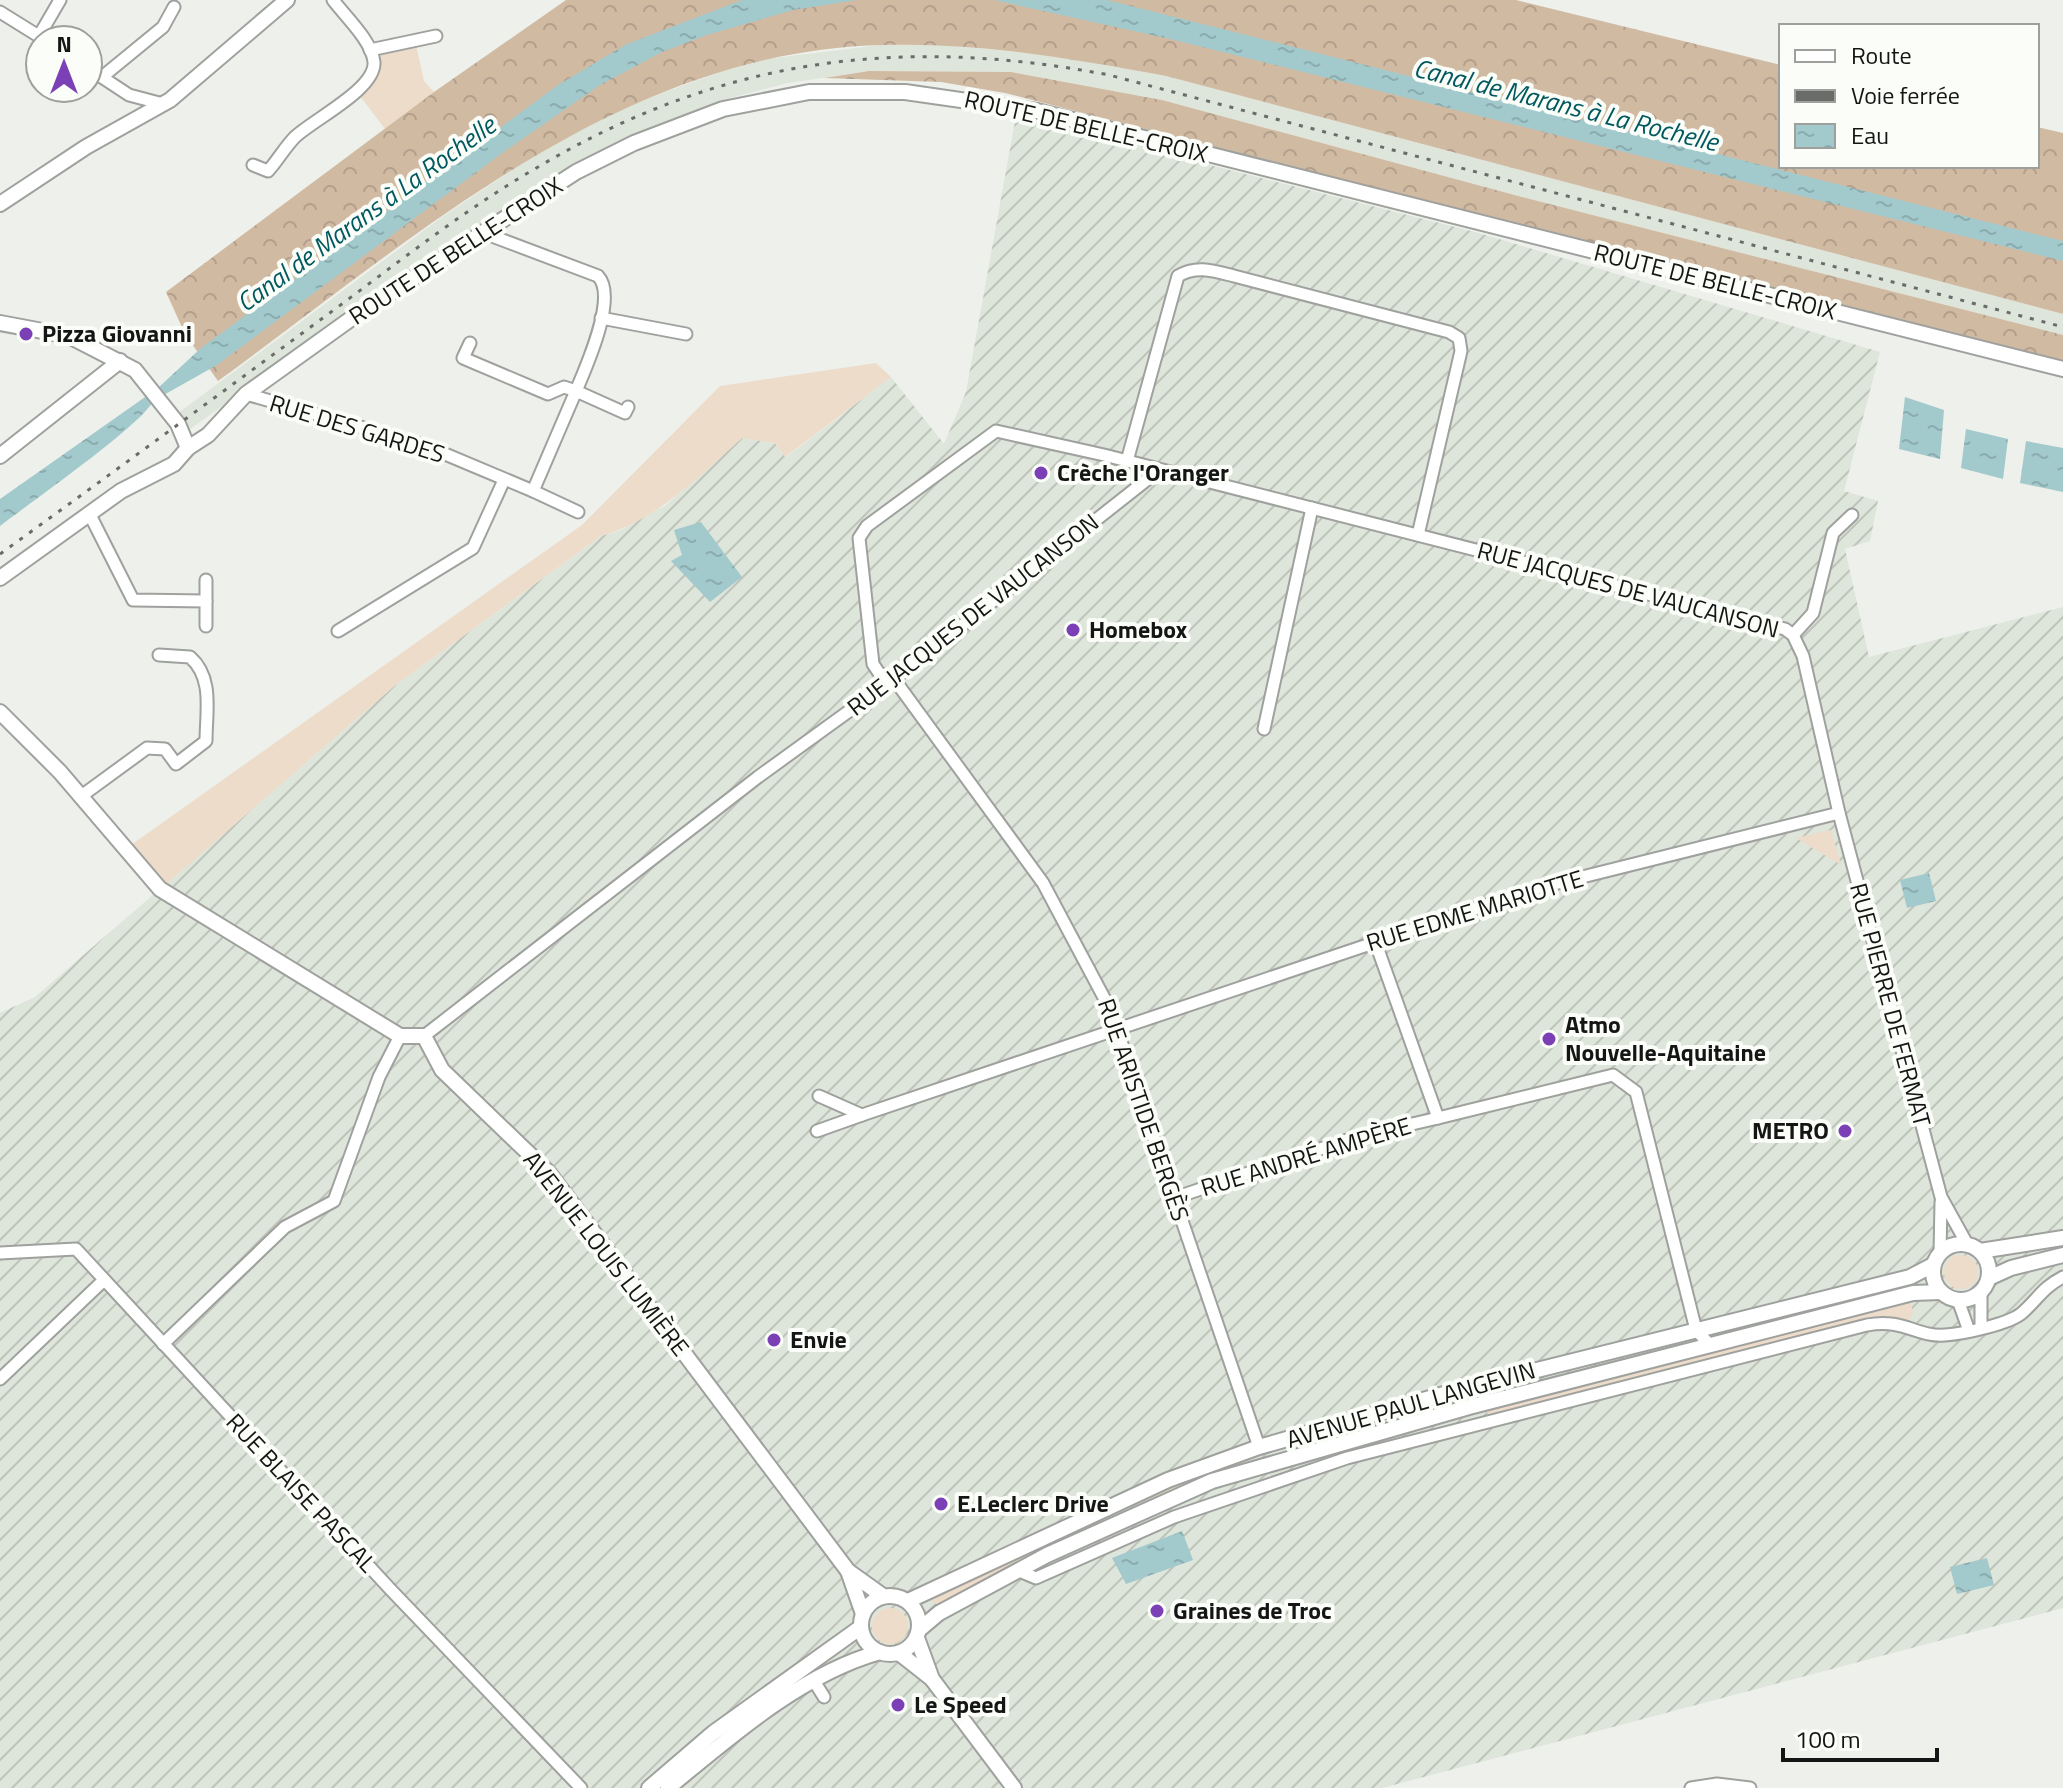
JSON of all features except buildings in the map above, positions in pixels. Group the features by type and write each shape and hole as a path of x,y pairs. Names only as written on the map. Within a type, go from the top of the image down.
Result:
{"street":[{"path":"49,24 60,0"},
{"path":"0,204 86,147 163,104 287,0"},
{"path":"253,165 268,171 294,138 367,81 374,63 370,50 333,0"},
{"path":"104,75 163,27 174,7"},
{"path":"0,12 24,27"},
{"path":"370,50 436,36"},
{"path":"104,78 129,95 163,104"},
{"name":"ROUTE DE BELLE-CROIX","path":"0,578 132,484 174,464 188,448 208,435 246,394 352,318 576,172 664,129 723,109 809,92 905,92 1037,111 2063,369"},
{"path":"129,95 140,117"},
{"path":"484,233 598,276 606,291 594,350 533,491"},
{"path":"1158,471 1127,461 1178,276 1194,269 1206,269 1449,332 1459,338 1461,351 1418,535"},
{"path":"601,318 686,334"},
{"path":"0,323 57,333 120,361 145,379 170,413 188,448"},
{"path":"470,343 463,358 548,394 564,387 625,413 628,407"},
{"path":"97,349 102,374"},
{"path":"0,456 120,361"},
{"name":"RUE DES GARDES","path":"246,394 426,446 578,512"},
{"name":"RUE ARISTIDE BERGÈS","path":"1127,461 996,431 862,531 859,545 873,664 879,673 894,679 1043,883 1080,947 1117,1030 1259,1447"},
{"name":"RUE JACQUES DE VAUCANSON","path":"424,1036 746,786 894,679 1158,471 1785,629 1793,635 1803,656 1839,813"},
{"path":"338,631 473,548 504,480"},
{"path":"1264,729 1312,508"},
{"path":"89,513 133,600 206,601"},
{"path":"1793,635 1813,613 1833,533 1852,515"},
{"path":"206,580 206,626"},
{"path":"80,797 147,748 165,749 176,764 206,741 207,681 203,672 190,657 159,655"},
{"path":"0,712 160,889 400,1036 424,1036"},
{"name":"RUE EDME MARIOTTE","path":"817,1131 1534,889 1839,813"},
{"name":"RUE PIERRE DE FERMAT","path":"1839,813 1941,1197 1974,1248"},
{"path":"1375,941 1438,1118"},
{"path":"163,1344 285,1227 334,1201 379,1077 400,1036"},
{"name":"AVENUE LOUIS LUMIÈRE","path":"424,1036 442,1070 548,1172 848,1571 883,1596"},
{"name":"RUE ANDRÉ AMPÈRE","path":"1174,1198 1356,1137 1613,1075 1636,1092 1696,1330"},
{"path":"819,1096 862,1115"},
{"name":"RUE PIERRE DE FERMAT","path":"1937,1259 1941,1197"},
{"path":"1981,1292 1958,1300 1941,1292 1935,1284 1937,1259 1953,1245 1974,1248 2063,1238"},
{"path":"1974,1248 1989,1268 1989,1278 1981,1292 1981,1327"},
{"name":"RUE BLAISE PASCAL","path":"0,1253 76,1249 391,1590 581,1788"},
{"path":"1989,1278 2011,1268 2063,1255"},
{"name":"AVENUE PAUL LANGEVIN","path":"908,1601 1049,1532 1168,1480 1259,1447 1465,1388 1910,1277 1937,1259"},
{"path":"1017,1570 1036,1578 1174,1517 1263,1485 1472,1424 1867,1325 1889,1321 1933,1335 1969,1331 2011,1320 2023,1312 2040,1290 2063,1277"},
{"path":"0,1379 104,1280"},
{"name":"AVENUE PAUL LANGEVIN","path":"918,1633 931,1618 1017,1570 1212,1481 1469,1407 1913,1293 1941,1292"},
{"path":"1958,1300 1969,1331"},
{"path":"1696,1330 1710,1345"},
{"path":"1465,1388 1472,1424"},
{"name":"AVENUE LOUIS LUMIÈRE","path":"848,1571 862,1620"},
{"path":"649,1788 713,1733 862,1620 883,1596 908,1601 918,1614 918,1633 932,1679"},
{"path":"862,1620 867,1643 880,1652"},
{"path":"899,1653 918,1633"},
{"path":"668,1788 704,1758 814,1681 855,1659 880,1652 899,1653 932,1679 1014,1788"},
{"path":"814,1681 824,1697"},
{"path":"1691,1788 1717,1784 1750,1788"}],"shaded area":[{"path":"416,45 424,81 434,92 385,129 360,96 379,74 377,53"},
{"path":"880,45 949,45 1062,57 1166,76 2063,314 2063,335 1522,197 1162,100 1011,72 869,71 788,83 722,100 571,165 385,289 189,430 177,414 442,217 551,144 619,109 726,70 774,58"},
{"path":"1016,116 1475,232 1880,352 1844,491 1878,501 1870,541 1845,549 1869,657 2063,607 2063,1608 1382,1788 0,1788 0,1013 35,997 393,687 601,536 621,530 666,505 742,438 775,443 786,457 891,377 944,444 966,392"},
{"path":"876,363 891,377 785,457 775,443 742,438 659,508 622,529 601,536 393,687 165,885 131,845 582,525 720,386"},
{"path":"1831,830 1841,865 1796,838"},
{"path":"1961,1255 1973,1260 1978,1272 1973,1284 1961,1289 1949,1284 1944,1272 1949,1260"},
{"path":"1910,1301 1913,1312 1909,1321 1884,1316 1491,1415 1487,1413 1487,1409"},
{"path":"1247,1458 1248,1462 1128,1508 938,1605 931,1601 930,1598 1174,1481"},
{"path":"890,1608 903,1613 908,1626 903,1639 890,1644 877,1639 872,1626 877,1613"}],"green space":[{"path":"566,0 1516,0 1779,65 1779,168 2039,168 2039,127 2063,133 2063,314 1166,76 990,49 883,45 788,55 697,80 611,115 528,160 447,212 218,381 185,334 166,292 434,92"},
{"path":"869,71 1011,72 1162,100 1522,197 2063,335 2063,364 1005,93 941,82 824,78"}],"water":[{"path":"742,0 857,0 793,10 707,35 662,52 600,85 505,151 217,365 153,401 145,412 107,445 0,526 0,499 158,388 201,348 558,85 627,44"},
{"path":"994,0 1107,0 2063,241 2063,261 1170,39"},
{"path":"1905,397 1944,410 1940,459 1899,449"},
{"path":"1966,429 2008,439 2003,479 1961,468"},
{"path":"2026,441 2063,448 2063,492 2020,483"},
{"path":"701,522 742,577 710,602 671,561 682,555 674,530"},
{"path":"1929,873 1936,901 1907,908 1900,880"},
{"path":"1182,1531 1193,1560 1126,1584 1112,1558"},
{"path":"1987,1558 1994,1585 1957,1594 1950,1567"}],"railway":[{"path":"0,554 433,236 511,183 607,130 676,101 745,79 814,65 885,58 958,57 1032,63 1109,75 2063,327"}],"place":[{"name":"Pizza Giovanni","path":"26,334"},
{"name":"Crèche l'Oranger","path":"1041,473"},
{"name":"Homebox","path":"1073,630"},
{"name":"Atmo Nouvelle-Aquitaine","path":"1549,1039"},
{"name":"METRO","path":"1845,1131"},
{"name":"Envie","path":"774,1340"},
{"name":"E.Leclerc Drive","path":"941,1504"},
{"name":"Graines de Troc","path":"1157,1611"},
{"name":"Le Speed","path":"898,1705"}],"water label":[{"name":"Canal de Marans à La Rochelle","path":"1566,105"},
{"name":"Canal de Marans à La Rochelle","path":"366,214"}]}
